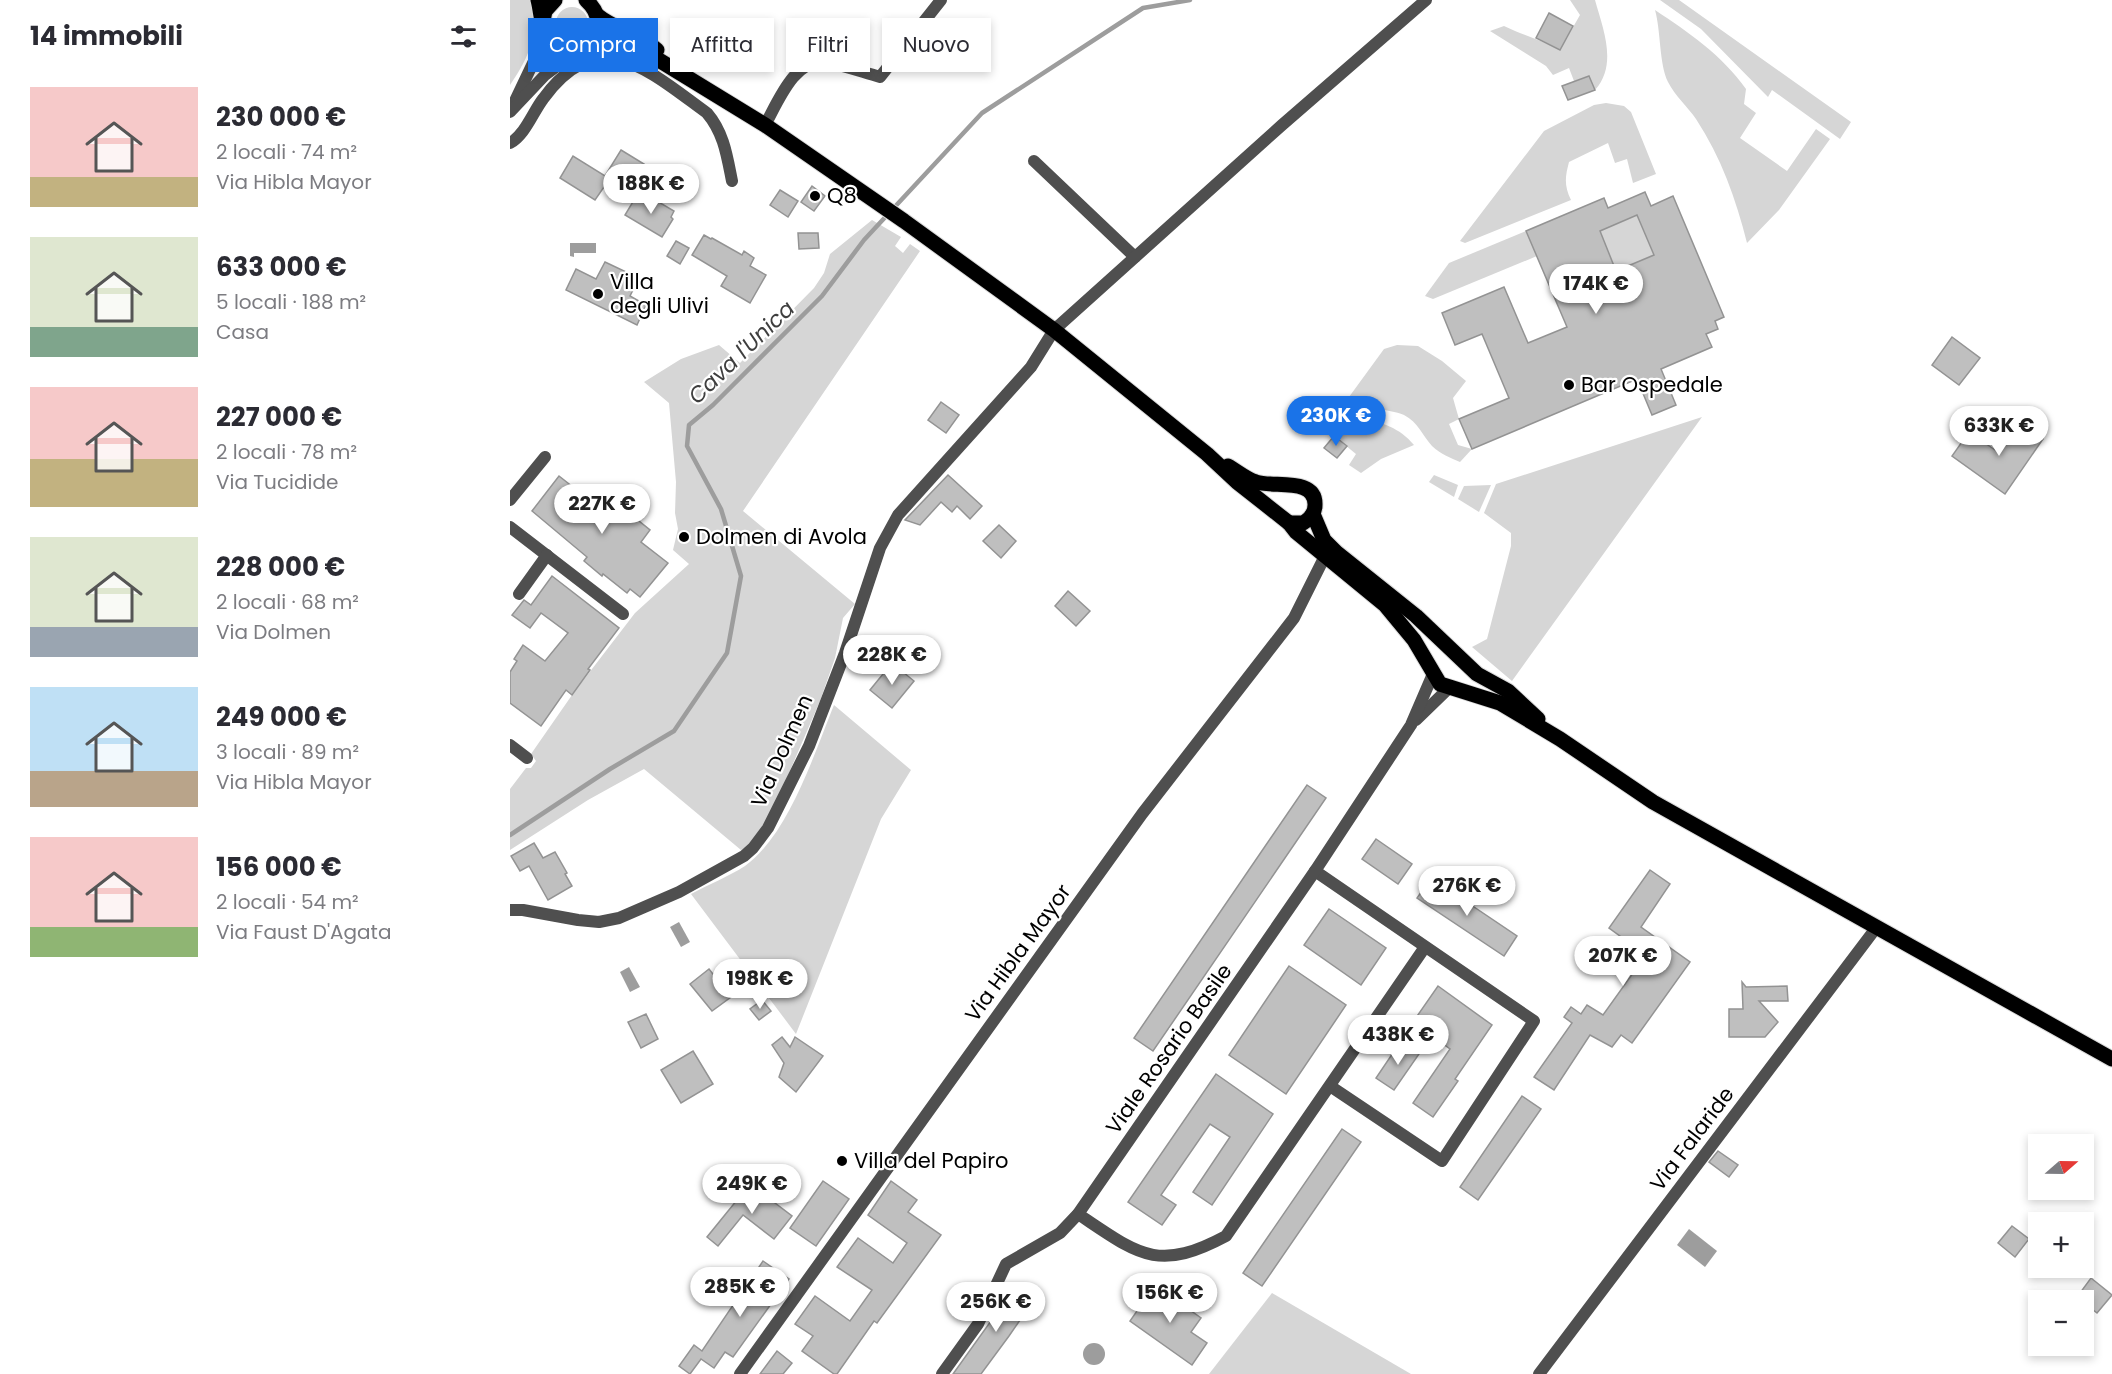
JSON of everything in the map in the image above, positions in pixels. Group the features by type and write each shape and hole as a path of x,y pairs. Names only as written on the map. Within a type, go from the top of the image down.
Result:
{"main road":[{"path":"538,0 542,18"},
{"path":"544,18 545,11 555,0"},
{"path":"586,0 597,15 609,25 651,45 683,75"},
{"path":"658,61 765,126 880,204 1054,330 1207,454 1237,483 1284,519 1296,532 1385,605 1414,640 1440,684 1500,703 1653,802 2112,1059"},
{"path":"1207,454 1256,482 1302,486 1308,489 1315,501 1313,514 1324,540 1416,616 1477,674 1508,691 1560,740"},
{"path":"1284,519 1276,504 1277,498 1284,489 1290,486"},
{"path":"1284,519 1303,523 1313,514"},
{"path":"1433,673 1435,661 1443,655 1454,654 1461,658 1466,675 1461,682 1452,687"}],"street":[{"path":"765,126 794,74 808,64 823,61 880,77 941,0"},
{"name":"Via Dolmen","path":"510,910 599,922 619,918 679,892 744,856 753,848 768,828 809,746 845,653 880,548 898,515 1031,368 1054,330 1282,125 1426,0"},
{"path":"510,143 520,134 550,89 567,73 582,62 599,57 619,59 635,64 707,113 723,139 732,181"},
{"path":"510,112 529,72"},
{"path":"510,112 549,72"},
{"path":"1034,161 1135,257"},
{"path":"510,500 545,457"},
{"path":"510,527 623,614"},
{"path":"519,594 548,555"},
{"name":"Via Hibla Mayor","path":"740,1374 1142,814 1294,618 1325,556"},
{"path":"1411,725 1433,673"},
{"path":"1411,725 1452,687"},
{"name":"Viale Rosario Basile","path":"942,1374 978,1324 1006,1264 1060,1233 1078,1215 1315,872 1411,725"},
{"path":"510,745 527,758"},
{"path":"1315,872 1534,1021 1442,1161 1330,1086"},
{"name":"Via Falaride","path":"1539,1374 1875,928"},
{"path":"1078,1215 1128,1247 1156,1257 1200,1250 1226,1236 1425,947"}],"shaded area":[{"path":"510,0 531,0 533,18 528,18 528,52 510,85"},
{"path":"1570,0 1595,0 1602,23 1607,46 1606,69 1595,90 1589,76 1574,81 1569,68 1553,75 1546,66 1490,31 1504,26 1560,50 1580,15"},
{"path":"1660,0 1679,0 1851,122 1840,139 1772,90 1768,97 1701,29"},
{"path":"572,7 584,11 587,17 557,18 560,11"},
{"path":"1655,10 1715,55 1746,89 1744,104 1756,113 1740,138 1787,171 1816,129 1830,139 1779,210 1747,243 1733,194 1713,148 1696,119 1674,92 1665,75"},
{"path":"1606,103 1624,106 1631,112 1656,174 1633,183 1627,159 1615,163 1608,143 1569,162 1566,181 1571,200 1465,243 1460,241 1544,131 1594,105"},
{"path":"1637,215 1654,255 1616,271 1600,231"},
{"path":"872,220 901,237 895,246 903,253 910,244 920,251 743,511 855,604 843,618 835,658 820,701 767,823 748,846 741,850 644,769 588,800 510,850 510,789 526,768 531,768 536,761 531,754 572,695 635,613 689,564 673,550 678,529 675,513 676,482 669,403 644,382 681,359 719,345 740,363 814,288 824,273 830,254"},
{"path":"1526,231 1537,256 1433,299 1425,296 1449,263"},
{"path":"570,243 596,243 596,253 574,253 574,257 570,256"},
{"path":"1397,345 1418,346 1442,361 1466,381 1453,398 1459,419 1449,424 1458,445 1472,449 1460,462 1435,449 1416,425 1404,415 1350,402 1349,397 1384,349"},
{"path":"1702,417 1512,681 1472,647 1487,639 1511,546 1511,533 1484,513 1496,484"},
{"path":"1360,420 1390,426 1414,445 1381,459 1361,473 1349,465 1356,454 1334,436 1346,424"},
{"path":"1434,475 1458,485 1454,497 1429,482"},
{"path":"1491,485 1479,512 1458,499 1464,486"},
{"path":"834,705 911,770 881,819 796,1034 691,894 745,866 761,852 775,834 809,769"},
{"path":"679,922 690,942 681,947 670,927"},
{"path":"629,967 640,987 630,992 620,972"},
{"path":"1689,1229 1717,1251 1705,1267 1677,1245"},
{"path":"1272,1293 1411,1374 1209,1374"},
{"path":"1094,1343 1102,1346 1105,1354 1102,1362 1094,1365 1086,1362 1083,1354 1086,1346"}],"building":[{"path":"1549,13 1573,26 1560,50 1536,38"},
{"path":"1589,76 1595,90 1568,100 1562,86"},
{"path":"621,150 644,164 624,196 606,184 595,200 560,178 573,156 605,176"},
{"path":"812,186 825,196 814,211 801,202"},
{"path":"780,190 798,201 788,217 770,205"},
{"path":"1645,192 1651,206 1673,196 1724,317 1715,321 1718,329 1706,334 1712,347 1661,369 1676,405 1652,415 1637,379 1472,449 1459,419 1509,398 1482,334 1455,345 1442,313 1504,287 1528,343 1567,327 1526,231 1604,198 1608,208","holes":["1637,215 1654,255 1616,271 1600,231"]},
{"path":"637,195 654,205 657,201 674,211 671,217 673,219 662,237 625,215"},
{"path":"798,233 818,233 819,248 799,249"},
{"path":"704,235 742,255 744,251 754,258 750,266 766,275 750,303 721,286 727,276 692,255"},
{"path":"676,241 689,248 680,264 667,256"},
{"path":"605,262 639,278 630,296 646,305 637,325 566,290 576,269 596,279"},
{"path":"1952,337 1980,358 1959,385 1932,365"},
{"path":"941,402 959,415 946,433 928,420"},
{"path":"2019,423 2043,439 2005,494 1952,456 1969,432 1998,452"},
{"path":"1334,436 1347,446 1337,458 1324,448"},
{"path":"948,475 982,506 970,519 957,506 952,512 941,502 920,525 905,520"},
{"path":"559,476 587,498 597,487 650,530 641,542 668,563 640,597 630,589 627,593 603,574 602,576 584,561 587,557 532,511"},
{"path":"999,525 1016,541 1001,558 983,541"},
{"path":"552,576 619,628 588,669 590,670 572,695 566,690 541,726 510,703 510,672 517,661 514,659 523,645 545,661 568,633 541,613 530,628 512,615 524,600 531,605"},
{"path":"1068,591 1090,611 1076,626 1055,606"},
{"path":"892,663 914,681 892,708 870,690"},
{"path":"1307,785 1326,798 1153,1051 1134,1038"},
{"path":"1376,839 1412,864 1398,884 1362,859"},
{"path":"534,843 543,858 555,852 572,886 548,900 529,866 520,871 511,856"},
{"path":"1650,870 1670,884 1641,927 1690,962 1632,1043 1621,1035 1612,1047 1590,1035 1554,1090 1534,1077 1572,1023 1564,1017 1571,1007 1581,1014 1587,1005 1603,1015 1646,955 1609,928"},
{"path":"1431,878 1517,936 1504,956 1417,898"},
{"path":"1329,909 1386,948 1361,985 1304,945"},
{"path":"1289,966 1346,1005 1286,1094 1229,1055"},
{"path":"709,969 731,997 712,1011 690,984"},
{"path":"1742,982 1746,987 1787,986 1788,1001 1759,1001 1778,1022 1765,1037 1729,1037 1729,1009 1743,1009"},
{"path":"1438,986 1492,1025 1455,1079 1458,1081 1433,1117 1413,1103 1450,1049 1413,1022"},
{"path":"762,1000 771,1011 759,1020 750,1009"},
{"path":"646,1014 658,1039 641,1048 628,1022"},
{"path":"782,1037 790,1047 795,1037 823,1056 796,1092 779,1077 784,1063 772,1045"},
{"path":"1401,1041 1419,1054 1394,1090 1376,1078"},
{"path":"693,1051 713,1084 681,1103 661,1070"},
{"path":"1216,1074 1273,1114 1212,1205 1193,1192 1230,1137 1210,1124 1161,1195 1176,1205 1162,1225 1128,1202"},
{"path":"1522,1096 1541,1109 1478,1200 1460,1187"},
{"path":"1342,1129 1361,1142 1262,1286 1243,1273"},
{"path":"1718,1151 1738,1165 1729,1177 1709,1162"},
{"path":"823,1181 849,1199 816,1246 790,1228"},
{"path":"891,1181 917,1200 908,1212 941,1235 877,1323 874,1321 837,1374 834,1374 802,1351 813,1336 795,1324 815,1296 850,1321 872,1290 837,1267 858,1238 893,1263 907,1243 868,1215"},
{"path":"750,1184 792,1216 774,1239 743,1215 718,1246 707,1237"},
{"path":"2012,1226 2028,1238 2015,1257 1998,1243"},
{"path":"763,1261 789,1279 733,1357 725,1352 714,1368 701,1359 690,1374 679,1366 694,1345 702,1351"},
{"path":"2091,1278 2112,1295 2097,1313 2094,1311 2094,1290 2082,1290"},
{"path":"1155,1285 1201,1318 1191,1332 1207,1343 1192,1365 1130,1321"},
{"path":"1016,1286 1034,1300 1009,1336 981,1374 953,1374"},
{"path":"777,1351 792,1363 783,1374 760,1374"}],"waterway":[{"name":"Cava l'Unica","path":"510,835 610,769 674,731 727,653 741,576 721,509 687,446 689,425 713,405 822,296 864,240 982,113 1143,8 1190,0"}],"place":[{"name":"Q8","path":"815,196"},
{"name":"Villa degli Ulivi","path":"598,294"},
{"name":"Bar Ospedale","path":"1569,385"},
{"name":"Dolmen di Avola","path":"684,537"},
{"name":"Villa del Papiro","path":"842,1161"}]}
